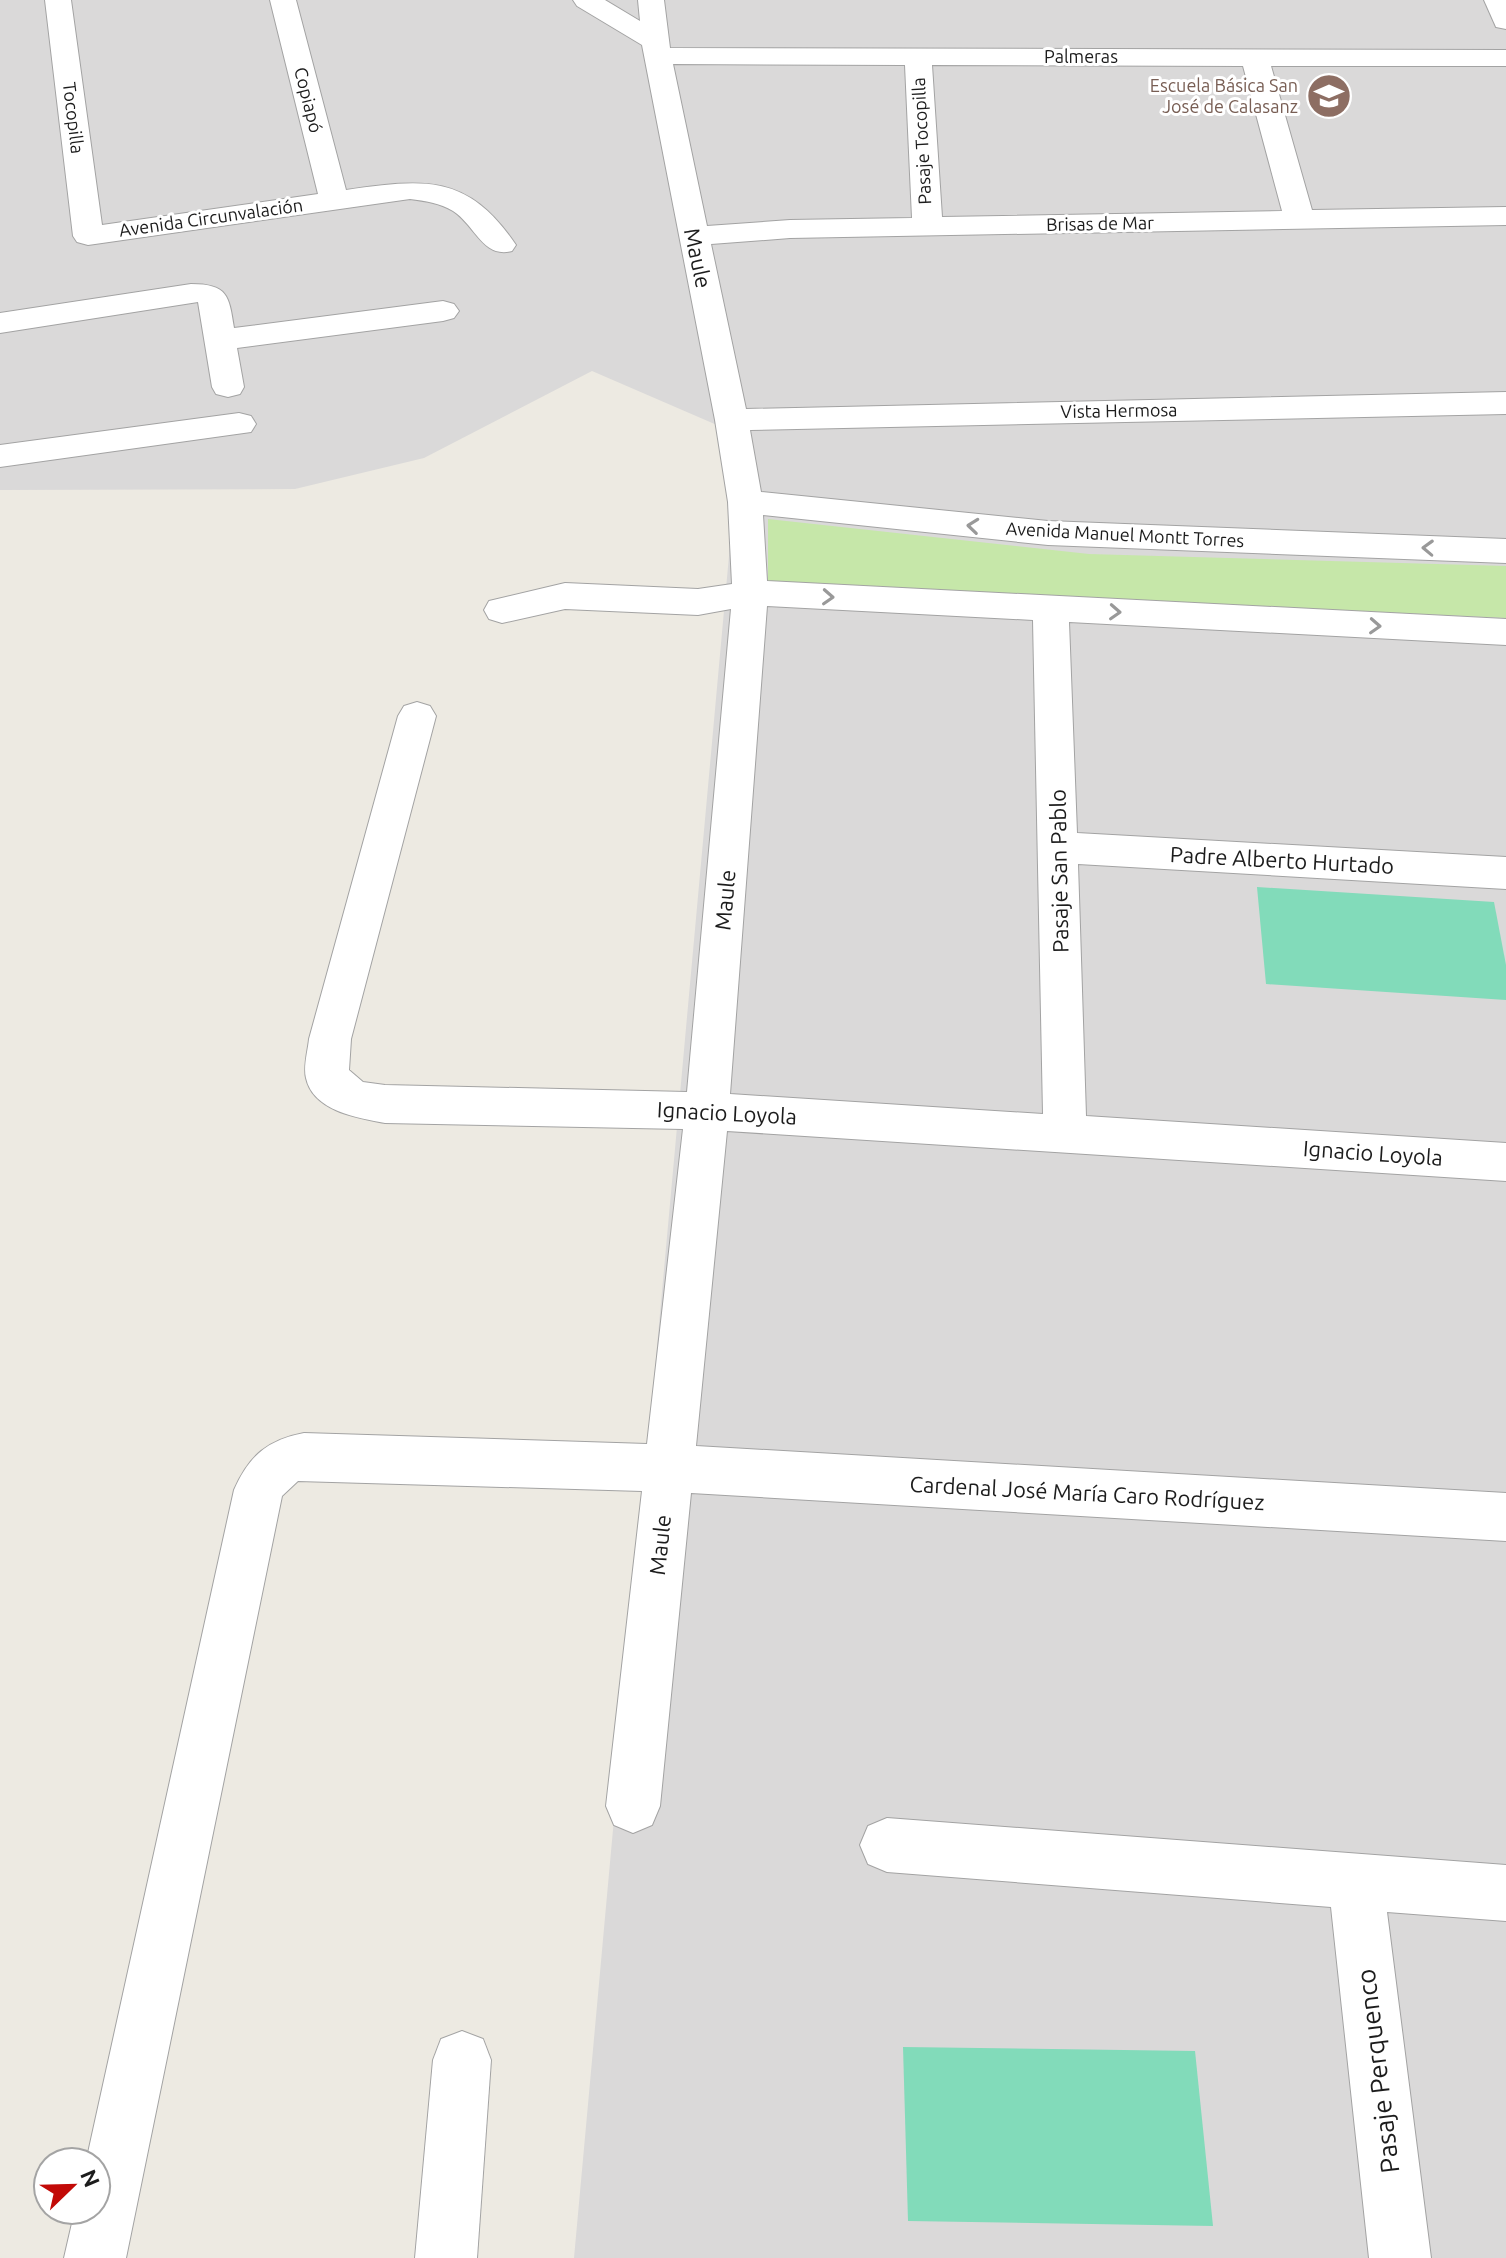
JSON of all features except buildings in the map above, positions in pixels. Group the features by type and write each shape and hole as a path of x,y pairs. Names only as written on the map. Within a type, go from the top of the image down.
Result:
{"street":[{"name":"Tocopilla","path":"58,0 88,236"},
{"name":"Copiapó","path":"283,0 334,200"},
{"path":"586,0 656,49"},
{"name":"Maule","path":"633,1806 707,1111 750,593 745,502 732,420 656,49 651,0"},
{"path":"1497,0 1506,21"},
{"name":"Palmeras","path":"656,49 918,57 1506,58"},
{"name":"Pasaje Tocopilla","path":"918,57 927,226"},
{"path":"1255,58 1300,222"},
{"name":"Avenida Circunvalación","path":"88,236 410,190 440,193 462,202 482,218 501,245"},
{"name":"Brisas de Mar","path":"694,236 790,229 1506,216"},
{"path":"0,323 204,293 214,299 228,387"},
{"path":"220,340 443,311"},
{"name":"Vista Hermosa","path":"732,420 1506,403"},
{"path":"0,456 239,424"},
{"name":"Avenida Manuel Montt Torres","path":"745,502 1048,533 1506,551"},
{"path":"502,610 565,596 698,602 750,593 1506,632"},
{"name":"Pasaje San Pablo","path":"1051,609 1065,1133"},
{"name":"Ignacio Loyola","path":"417,716 330,1039 327,1077 352,1099 385,1104 707,1111 1506,1162"},
{"name":"Padre Alberto Hurtado","path":"1058,847 1506,873"},
{"name":"Cardenal José María Caro Rodríguez","path":"95,2258 259,1490 274,1467 289,1459 304,1456 669,1468 1506,1517"},
{"path":"887,1845 1506,1893"},
{"name":"Pasaje Perquenco","path":"1356,1883 1400,2258"},
{"path":"446,2258 462,2060"}],"shaded area":[{"path":"0,0 1506,0 1506,2258 574,2258 740,435 592,371 424,458 295,489 0,490"}],"green space":[{"path":"768,519 1089,554 1506,566 1506,618 768,583"},
{"path":"1257,887 1494,902 1506,965 1506,1000 1266,984"},
{"path":"903,2047 1195,2051 1213,2226 908,2221"}],"place":[{"name":"Escuela Básica San José de Calasanz","path":"1329,96"}]}
